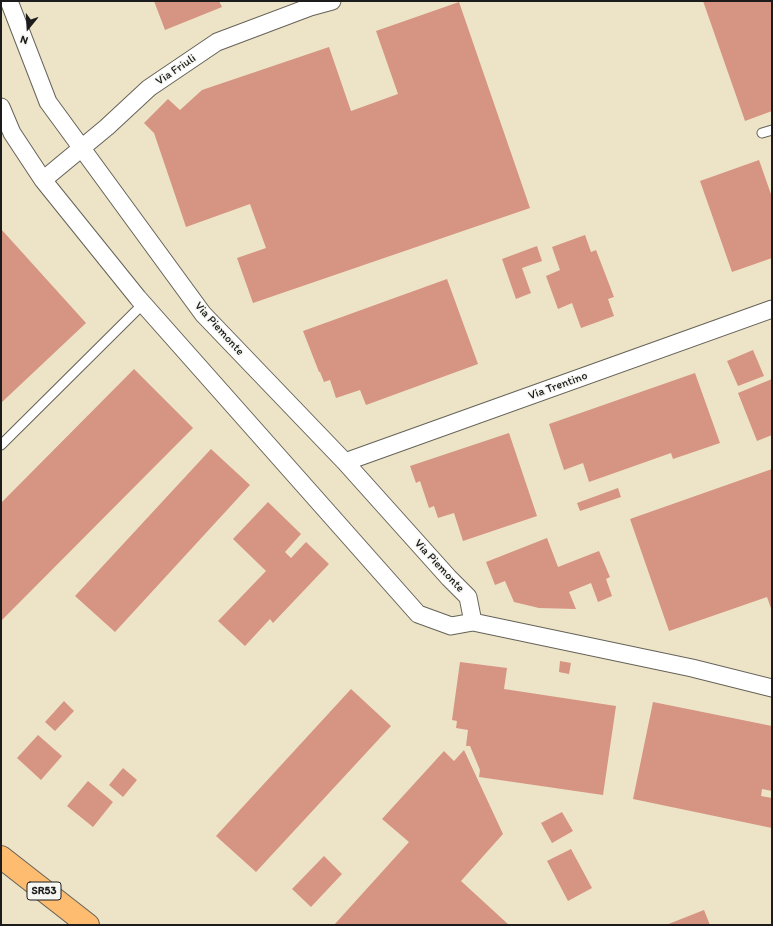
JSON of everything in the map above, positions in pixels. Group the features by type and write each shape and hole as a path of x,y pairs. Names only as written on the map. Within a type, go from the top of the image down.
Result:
{"main road":[{"name":"SR53","path":"1,857 88,925"}],"street":[{"name":"Via Piemonte","path":"9,1 48,102 203,314 345,462 449,578 468,597 473,622"},
{"name":"Via Friuli","path":"43,180 107,127 149,88 217,42 310,7 332,1"},
{"path":"1,107 12,134 43,180 143,304 418,614 451,626 473,622 692,668 772,688"},
{"name":"Via Trentino","path":"345,462 772,309"}],"lane":[{"path":"762,133 772,130"},
{"path":"1,445 143,304"}],"building":[{"path":"154,1 219,1 222,7 165,30"},
{"path":"703,1 772,1 772,111 745,121"},
{"path":"459,2 530,208 253,303 237,258 266,248 250,204 186,227 154,133 144,123 168,99 180,110 202,90 329,47 351,111 398,94 376,31"},
{"path":"759,160 772,197 772,258 732,272 700,181"},
{"path":"1,229 86,323 1,403"},
{"path":"585,235 591,252 596,250 614,297 608,299 614,316 581,328 572,303 558,309 546,276 560,270 552,247"},
{"path":"537,246 542,261 522,268 531,293 516,299 502,259"},
{"path":"447,279 478,364 366,405 360,390 336,398 330,380 324,382 319,372 303,331"},
{"path":"753,350 764,376 738,386 727,361"},
{"path":"134,369 193,428 1,621 1,503"},
{"path":"695,373 720,443 673,459 671,453 589,482 583,463 564,470 549,424"},
{"path":"772,379 772,435 757,441 738,393"},
{"path":"509,433 537,516 463,541 454,513 438,518 434,506 429,508 420,481 416,483 410,466"},
{"path":"211,449 250,485 115,632 75,596"},
{"path":"772,469 772,611 767,597 669,631 630,519"},
{"path":"618,488 621,497 580,511 577,503"},
{"path":"268,502 301,534 285,552 291,558 306,542 329,564 273,623 270,619 245,646 218,621 266,571 233,539"},
{"path":"547,538 558,567 599,551 610,577 606,579 612,596 598,602 591,583 569,592 576,609 539,608 514,602 505,581 495,585 486,562"},
{"path":"560,661 571,663 569,674 559,672"},
{"path":"460,662 507,668 504,689 616,706 603,795 479,777 480,770 470,746 466,746 468,730 456,728 457,721 452,720"},
{"path":"351,689 391,726 256,872 216,836"},
{"path":"64,701 74,711 55,731 45,722"},
{"path":"653,702 772,726 772,791 762,789 761,796 772,798 772,828 633,799"},
{"path":"38,735 62,756 41,780 17,758"},
{"path":"464,750 503,834 461,881 509,925 334,925 409,842 382,819 444,751 454,761"},
{"path":"123,768 137,780 123,797 109,785"},
{"path":"88,781 113,802 93,827 67,806"},
{"path":"562,812 573,831 552,843 541,823"},
{"path":"571,849 592,888 568,901 547,861"},
{"path":"324,856 342,874 311,907 292,889"},
{"path":"704,910 710,925 666,925 671,923"}]}
